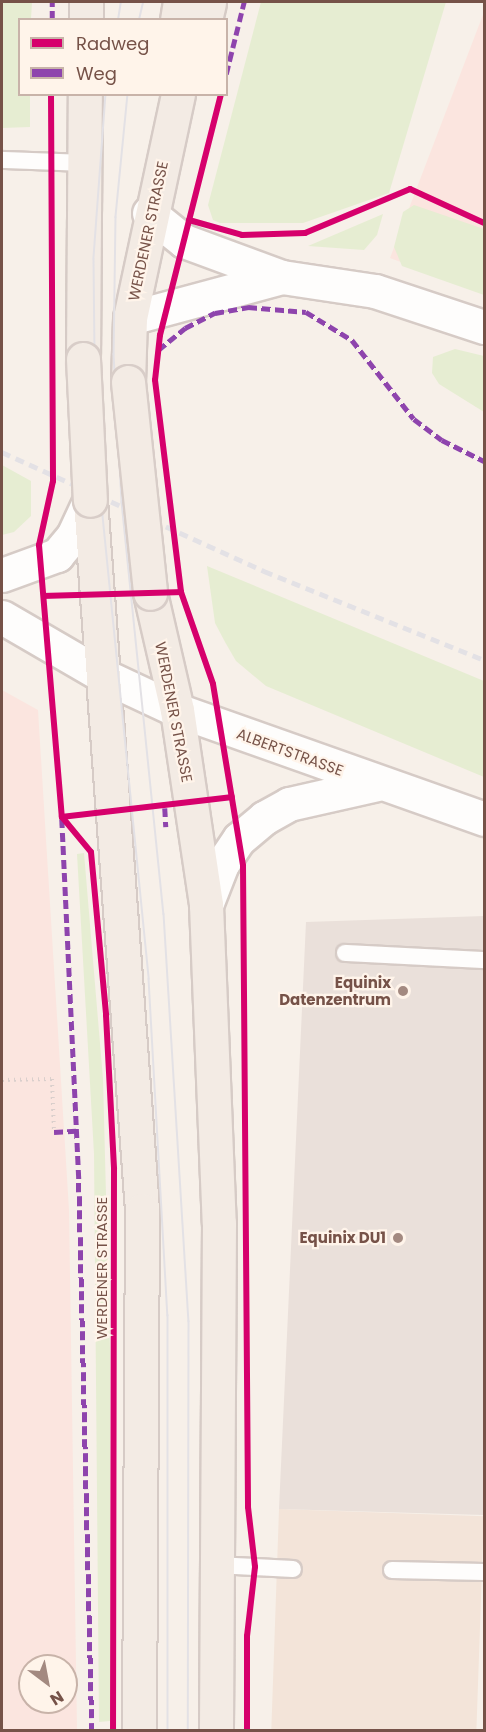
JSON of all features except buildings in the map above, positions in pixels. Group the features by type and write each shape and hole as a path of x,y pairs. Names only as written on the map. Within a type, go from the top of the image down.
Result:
{"main road":[{"path":"86,2 86,18"},
{"path":"177,18 180,2"},
{"path":"205,18 209,2"},
{"path":"86,96 83,359 94,595 142,1210 139,1731"},
{"name":"WERDENER STRASSE","path":"178,96 149,213 130,318 128,382 150,593 177,710 206,906 219,1223 216,1731"}],"street":[{"path":"149,213 184,241 282,277 375,291 484,327"},
{"path":"130,318 282,277"},
{"path":"2,575 57,555 73,536 90,500"},
{"name":"ALBERTSTRASSE","path":"2,617 100,674 177,710 379,784 484,819"},
{"path":"206,906 222,864 239,839 264,818 289,804 379,784"}],"lane":[{"path":"2,160 85,163"},
{"path":"345,953 484,960"},
{"path":"216,1565 293,1569"},
{"path":"392,1570 484,1572"}],"path":[{"path":"2,1080 52,1079 54,1132"}],"shaded area":[{"path":"484,12 484,293 390,258"},
{"path":"2,690 38,710 69,1210 76,1654 18,1654 18,1714 77,1714 77,1730 2,1730"},
{"name":"Equinix DU1","path":"484,916 484,1515 279,1509 306,922"},
{"path":"279,1509 484,1516 476,1730 271,1730"}],"green space":[{"path":"2,2 32,2 31,18 18,18 18,96 30,96 30,127 2,128"},
{"path":"261,2 446,2 389,193 303,223 220,223 213,220 208,205"},
{"path":"414,205 484,229 484,295 402,266 394,247 403,212"},
{"path":"383,214 377,235 364,250 308,246"},
{"path":"455,349 484,356 484,412 439,384 432,373 433,357"},
{"path":"2,465 31,481 31,516 14,532 2,535"},
{"path":"207,566 484,681 484,777 266,686 236,661 215,623"},
{"path":"84,853 103,1079 110,1349 110,1721 99,1722 94,1154 77,854"}],"tram line":[{"path":"118,18 121,2"},
{"path":"139,18 143,2"},
{"path":"106,96 94,259 95,354 103,516 149,979 168,1315 168,1730"},
{"path":"128,96 116,217 114,354 122,502 164,914 189,1321 188,1730"}],"railway":[{"path":"2,452 264,571 484,660"}],"marked path":[{"path":"52,2 52,18"},
{"path":"228,66 244,2"},
{"path":"158,350 185,328 215,313 248,307 306,312 352,340 414,419 442,440 484,461"},
{"path":"165,808 166,827"},
{"path":"62,819 79,1183 92,1730"},
{"path":"54,1132 76,1131"}],"cycle path":[{"path":"51,96 53,481 39,545 62,817 91,852 106,1015 114,1169 113,1730"},
{"path":"220,96 160,335 155,380 181,592 213,684 243,866 248,1507 255,1567 247,1636 247,1730"},
{"path":"189,220 242,235 305,233 410,189 484,223"},
{"path":"45,596 181,592"},
{"path":"62,817 232,797"}],"place":[{"name":"Equinix Datenzentrum","path":"403,991"},
{"name":"Equinix DU1","path":"398,1238"}]}
